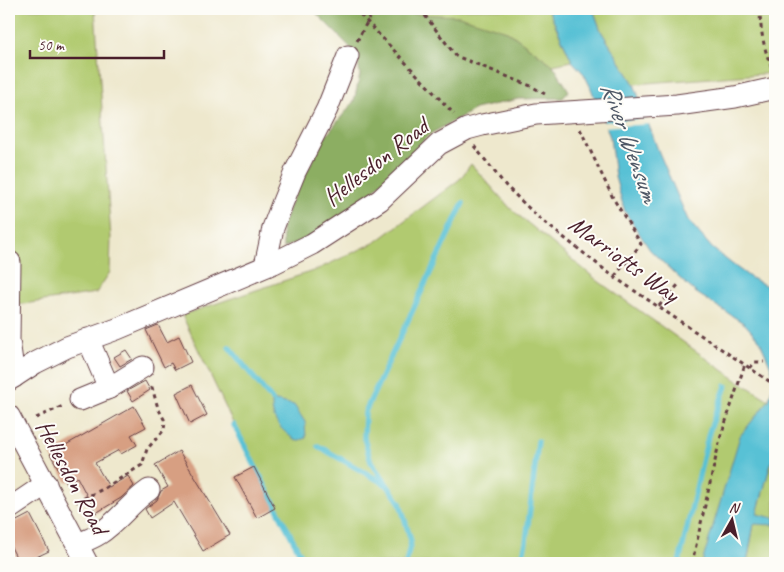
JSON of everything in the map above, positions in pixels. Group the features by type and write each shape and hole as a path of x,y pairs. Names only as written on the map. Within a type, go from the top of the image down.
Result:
{"street":[{"path":"265,266 273,228 282,204 295,172 327,109 348,56"},
{"name":"Hellesdon Road","path":"11,378 35,363 88,339 265,266 312,244 372,205 413,170 439,144 468,135 482,124 536,114 677,105 735,97 775,88"},
{"path":"10,262 9,340 11,378"},
{"path":"88,339 109,388"},
{"path":"80,400 109,388 143,367"},
{"name":"Hellesdon Road","path":"9,416 88,563"},
{"path":"9,510 46,484"},
{"path":"78,544 100,533 128,509 138,497 149,490"}],"path":[{"name":"Marriotts Way","path":"355,9 468,135 506,186 539,218 614,277 775,385"},
{"path":"348,56 374,9"},
{"path":"760,9 760,24 775,75"},
{"path":"659,306 679,284"},
{"path":"750,368 755,362 764,362"},
{"path":"692,563 720,439 745,364"},
{"path":"60,511 104,489 142,465 147,449 164,430 165,422 143,367"},
{"path":"36,418 80,400"}],"green space":[{"path":"9,9 95,9 111,238 110,272 96,293 9,305"},
{"path":"312,9 386,9 414,14 459,16 507,31 553,65 569,91 563,98 518,99 475,109 430,134 360,204 310,237 283,248 282,228 290,204 323,140 354,101 360,75 357,54"},
{"path":"386,9 548,9 572,61 553,65 507,31"},
{"path":"593,9 775,9 775,73 634,84 601,31"},
{"path":"471,164 511,209 598,281 735,379 769,400 761,412 702,563 305,563 234,425 182,315 316,270 376,242 460,179"},
{"path":"775,448 774,563 747,563 754,524"}],"water":[{"name":"River Wensum","path":"548,9 593,9 601,31 634,84 658,150 688,220 712,248 751,278 775,290 775,448 757,514 774,518 774,525 754,524 747,563 702,563 740,436 769,400 773,385 772,370 760,341 745,324 695,292 675,274 650,250 625,212 615,177 610,137 590,86 584,74 572,61"},
{"path":"272,400 294,405 305,422 306,438 296,441 281,428 273,414"}],"pier":[{"path":"649,118 652,124 604,127 602,122"}],"building":[{"path":"158,325 167,342 179,336 191,362 175,370 171,363 164,367 146,330"},
{"path":"126,350 132,359 120,366 114,357"},
{"path":"145,381 150,390 133,401 127,391"},
{"path":"192,385 207,415 190,424 176,393"},
{"path":"134,406 146,427 131,435 137,445 121,454 119,450 95,463 109,487 128,476 134,486 121,498 96,513 77,477 67,483 50,454"},
{"path":"179,451 230,535 203,551 174,502 150,518 145,509 157,500 161,491 168,487 155,465"},
{"path":"254,467 275,508 257,518 235,477"},
{"path":"30,514 49,551 24,563 19,563 9,543 9,525"}],"waterway":[{"path":"406,563 411,541 400,503 371,462 364,438 365,412 463,203"},
{"path":"229,347 272,400"},
{"path":"679,563 709,432 726,386"},
{"path":"234,425 305,563"},
{"path":"521,563 526,542 538,441"},
{"path":"318,446 385,484"}]}
